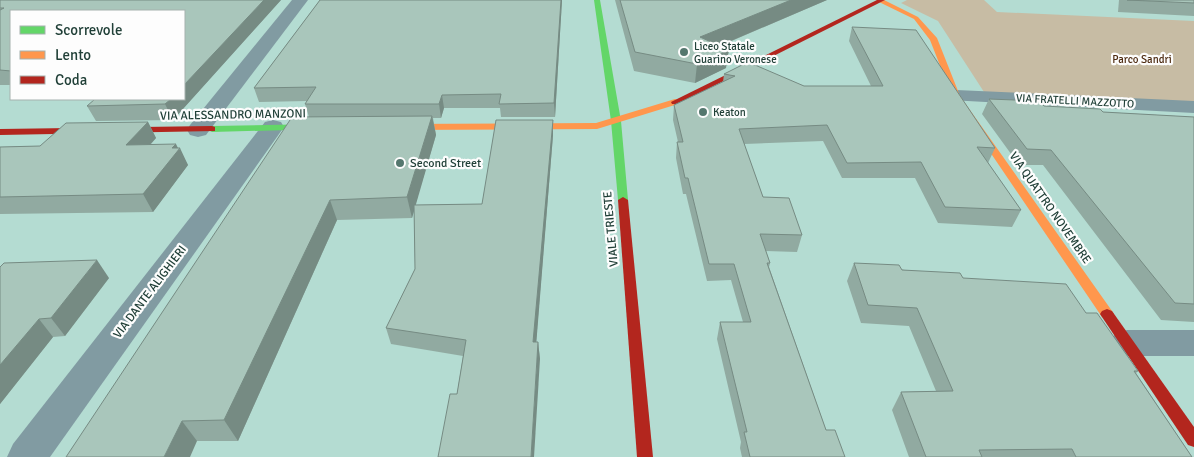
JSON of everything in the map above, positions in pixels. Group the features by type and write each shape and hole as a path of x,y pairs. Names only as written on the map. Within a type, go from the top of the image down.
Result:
{"street":[{"path":"198,130 300,0"},
{"name":"VIALE TRIESTE","path":"597,0 616,121 644,457"},
{"path":"381,127 597,126 676,102 882,0"},
{"name":"VIA QUATTRO NOVEMBRE","path":"882,0 916,18 934,40 956,96 1194,440"},
{"name":"VIA FRATELLI MAZZOTTO","path":"956,96 1194,107"},
{"name":"VIA DANTE ALIGHIERI","path":"27,457 273,127"},
{"name":"VIA ALESSANDRO MANZONI","path":"0,132 332,127"},
{"path":"1127,343 1194,343"}],"green space":[{"name":"Parco Sandri","path":"907,0 984,0 997,12 1194,21 1194,102 984,92 938,21 901,3"}],"building":[{"path":"0,0 264,0 185,84 185,10 10,10 10,71 0,70 0,10 4,8 0,8"},
{"path":"320,0 561,0 554,103 499,104 501,94 442,95 439,104 305,104 316,87 254,88"},
{"path":"620,0 791,0 700,37 729,50 697,64 635,52"},
{"path":"1127,0 1194,0 1194,3"},
{"path":"852,27 916,30 995,148 977,147 1021,210 945,207 921,162 847,163 827,125 739,129 763,197 789,198 802,235 760,234 770,263 767,263 826,430 835,430 845,457 750,457 744,432 747,432 720,322 751,322 734,264 709,264 688,178 685,178 677,142 683,142 674,105 735,76 724,74 748,62 804,86 883,86"},
{"path":"989,99 1039,101 1044,106 1100,109 1103,112 1194,117 1194,304 1175,303 1051,150 1027,149"},
{"path":"94,100 170,100 165,104 87,106"},
{"path":"432,116 407,197 330,200 224,420 182,421 164,457 66,457 292,117"},
{"path":"496,120 553,120 533,342 538,342 531,457 438,457 450,394 457,394 466,340 386,328 415,269 414,205 482,204"},
{"path":"148,122 126,145 176,144 172,148 180,148 143,194 0,197 0,147 40,146 66,123"},
{"path":"97,260 51,318 39,319 0,365 0,267 4,263"},
{"path":"854,263 899,265 902,270 960,273 963,278 1066,284 1086,313 1097,313 1138,371 1134,371 1192,457 1076,457 1072,449 979,450 982,457 926,457 901,392 953,391 917,308 868,305"}],"traffic: fast":[{"path":"597,0 616,121 623,200"},
{"path":"212,129 323,127"}],"traffic: slow":[{"path":"881,1 916,18 934,40 956,96 1107,314"},
{"path":"396,127 597,126 675,102"}],"traffic: jam":[{"path":"675,102 882,0"},
{"path":"0,132 212,129"},
{"path":"623,200 645,457"},
{"path":"1107,314 1194,440"}],"place":[{"name":"Liceo Statale Guarino Veronese","path":"684,52"},
{"name":"Keaton","path":"703,112"},
{"name":"Second Street","path":"400,163"}]}
